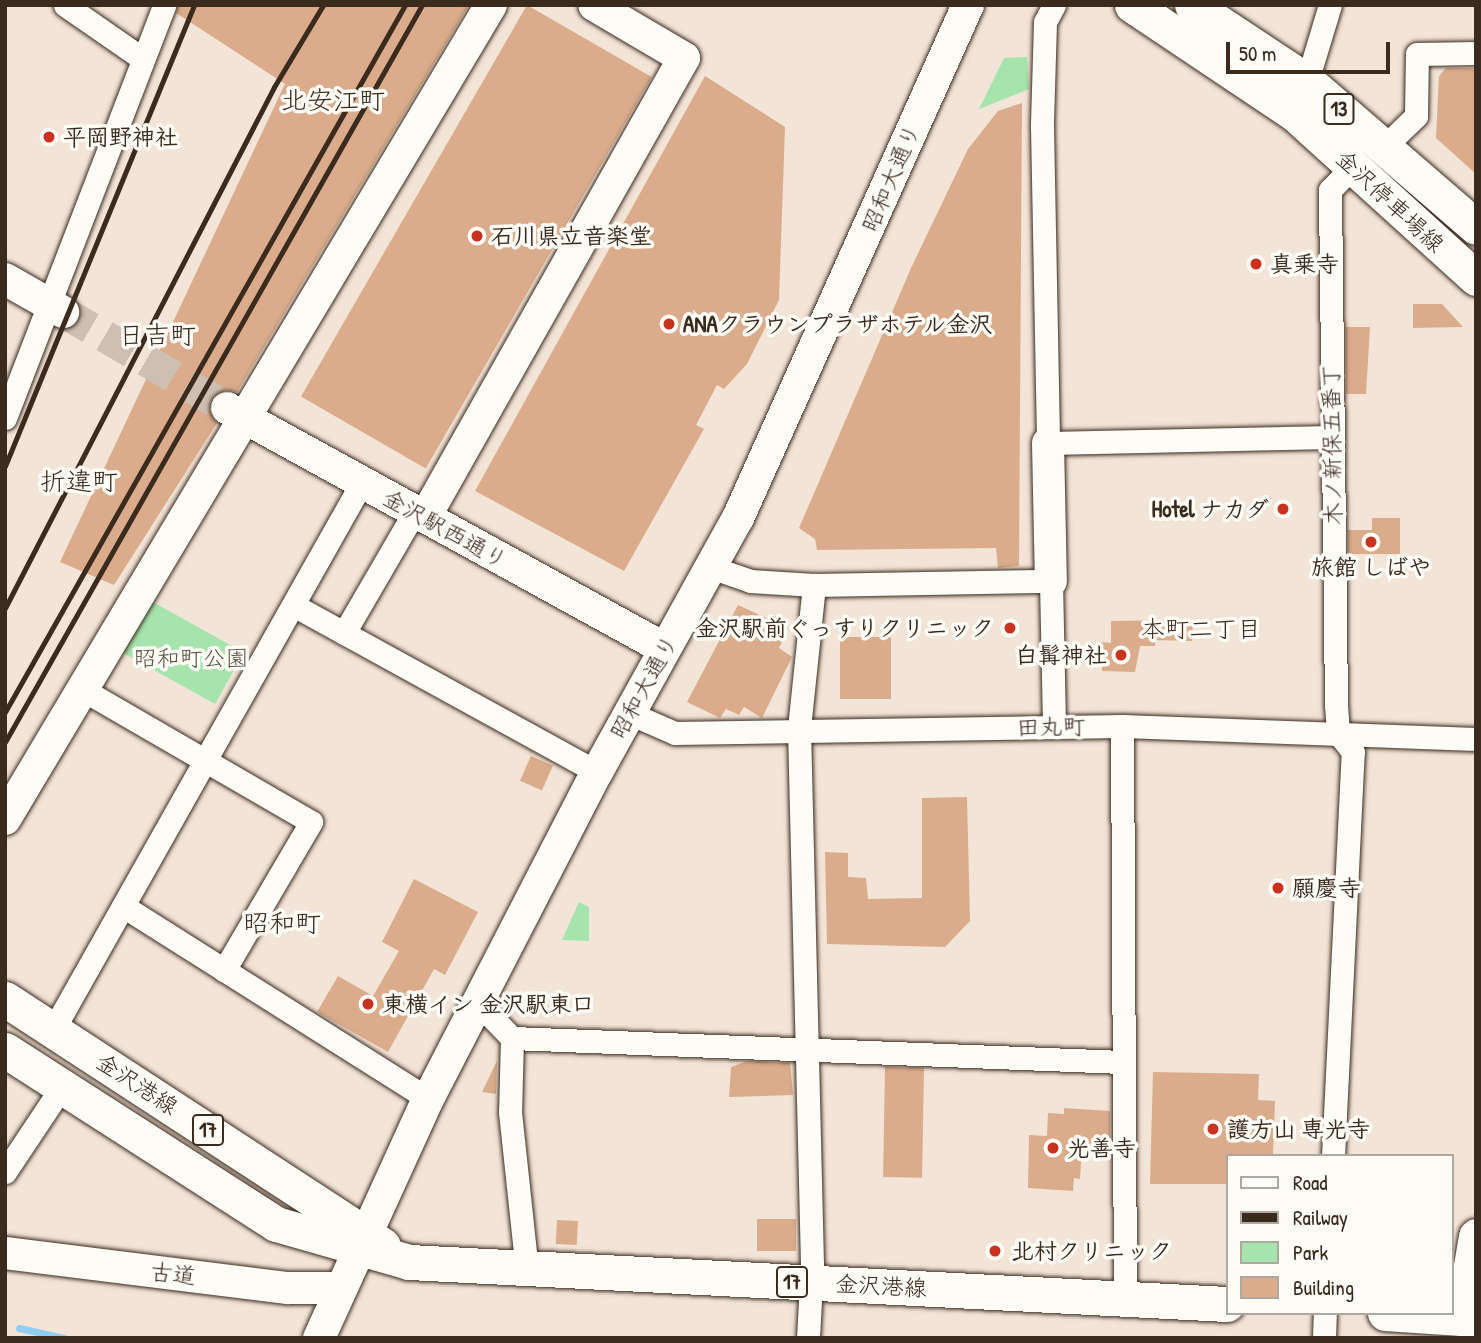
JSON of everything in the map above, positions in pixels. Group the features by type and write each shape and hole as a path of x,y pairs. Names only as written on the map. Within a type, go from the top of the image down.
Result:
{"main road":[{"name":"金沢停車場線","path":"1132,5 1295,114 1476,278"},
{"name":"金沢停車場線","path":"1192,5 1307,81 1476,227"},
{"name":"金沢港線","path":"5,999 361,1241 409,1262 527,1271 1226,1304"},
{"name":"金沢港線","path":"5,1050 276,1224 361,1241"},
{"path":"1398,1315 1466,1325 1476,1236"}],"street":[{"path":"65,5 143,59"},
{"path":"5,418 56,309 164,5"},
{"path":"5,819 236,414 491,5"},
{"path":"344,633 420,514 684,58 594,5"},
{"name":"昭和大通り","path":"319,1338 428,1099 480,1004 597,772 664,648 713,568 968,5"},
{"path":"1054,5 1045,22 1042,126 1054,727"},
{"path":"1307,81 1330,5"},
{"path":"1384,148 1416,116 1417,54 1476,53"},
{"name":"木ノ新保五番丁","path":"1338,733 1331,437 1330,190 1353,166"},
{"path":"5,279 56,309"},
{"name":"金沢駅西通り","path":"236,414 664,648"},
{"path":"1048,443 1331,437"},
{"path":"53,1030 295,606 361,484"},
{"path":"713,568 750,580 814,585 1051,582"},
{"path":"808,1338 812,1283 799,729 814,585"},
{"path":"295,606 597,772"},
{"path":"80,688 204,763 311,822 224,970"},
{"name":"田丸町","path":"629,713 675,733 1122,726 1476,739"},
{"path":"1122,726 1125,1299"},
{"path":"1334,1154 1353,752 1338,733"},
{"path":"123,906 428,1099"},
{"path":"480,1004 512,1038 1124,1062"},
{"path":"512,1038 510,1112 527,1271"},
{"path":"5,1172 61,1088"},
{"name":"古道","path":"5,1253 288,1288 341,1287"},
{"path":"1324,1338 1325,1315"}],"green space":[{"path":"1027,57 1029,89 979,109 1004,58"},
{"name":"昭和町公園","path":"151,601 244,652 215,704 122,653"},
{"path":"579,902 589,907 589,941 562,940"}],"building":[{"path":"178,5 469,5 237,392 226,390 211,399 209,409 217,423 114,585 60,562 285,84 176,13"},
{"name":"石川県立音楽堂","path":"527,5 652,77 426,468 301,396"},
{"path":"1446,68 1476,68 1476,174 1436,138 1439,76"},
{"name":"ANAクラウンプラザホテル金沢","path":"705,76 785,127 779,300 747,364 724,389 717,385 696,425 704,429 624,571 475,491"},
{"path":"1022,103 1019,566 998,568 996,548 817,550 815,539 799,528 911,268 968,149 998,111"},
{"path":"1413,304 1442,304 1463,327 1413,328"},
{"path":"1346,327 1370,327 1366,394 1346,394"},
{"name":"旅館 しばや","path":"1372,518 1400,518 1400,554 1348,554 1348,530 1372,530"},
{"path":"738,605 788,628 779,648 792,657 762,718 744,707 739,715 726,709 720,718 687,702"},
{"name":"白髯神社","path":"1193,620 1192,641 1155,640 1155,646 1140,646 1135,672 1102,671 1101,642 1111,643 1111,621"},
{"path":"840,637 891,637 891,699 840,699"},
{"path":"531,756 553,766 542,790 520,781"},
{"path":"967,797 970,921 945,947 827,944 825,852 848,853 848,877 866,878 868,899 922,898 922,798"},
{"path":"414,879 478,912 445,975 434,969 388,1052 317,1012 338,976 373,996 399,951 382,942"},
{"path":"497,1061 496,1094 482,1092"},
{"path":"747,1061 790,1063 793,1095 729,1097 731,1067"},
{"path":"885,1067 924,1068 922,1178 883,1177"},
{"name":"護方山 専光寺","path":"1153,1072 1259,1074 1258,1100 1275,1101 1273,1154 1226,1154 1226,1184 1150,1184"},
{"name":"光善寺","path":"1064,1108 1110,1111 1110,1149 1082,1147 1080,1179 1074,1178 1073,1191 1028,1188 1029,1135 1047,1136 1048,1113 1064,1114"},
{"path":"757,1219 796,1219 796,1251 757,1251"},
{"path":"557,1220 578,1221 577,1245 556,1244"}],"waterway":[{"path":"19,1328 64,1338"}],"tunnel":[{"path":"63,312 227,408"}],"railway":[{"path":"5,466 194,5"},
{"path":"5,608 274,87 323,5"},
{"path":"5,712 405,5"},
{"path":"5,742 422,5"}],"place":[{"name":"平岡野神社","path":"49,137"},
{"name":"石川県立音楽堂","path":"477,236"},
{"name":"真乗寺","path":"1256,264"},
{"name":"ANAクラウンプラザホテル金沢","path":"669,324"},
{"name":"Hotel ナカダ","path":"1283,509"},
{"name":"旅館 しばや","path":"1371,542"},
{"name":"金沢駅前ぐっすりクリニック","path":"1010,628"},
{"name":"白髯神社","path":"1121,655"},
{"name":"願慶寺","path":"1278,888"},
{"name":"東横イン 金沢駅東口","path":"368,1004"},
{"name":"護方山 専光寺","path":"1213,1129"},
{"name":"光善寺","path":"1053,1148"},
{"name":"北村クリニック","path":"995,1251"}],"district":[{"name":"北安江町","path":"333,100"},
{"name":"日吉町","path":"157,335"},
{"name":"折違町","path":"79,481"},
{"name":"本町二丁目","path":"1201,629"},
{"name":"昭和町","path":"282,923"}]}
